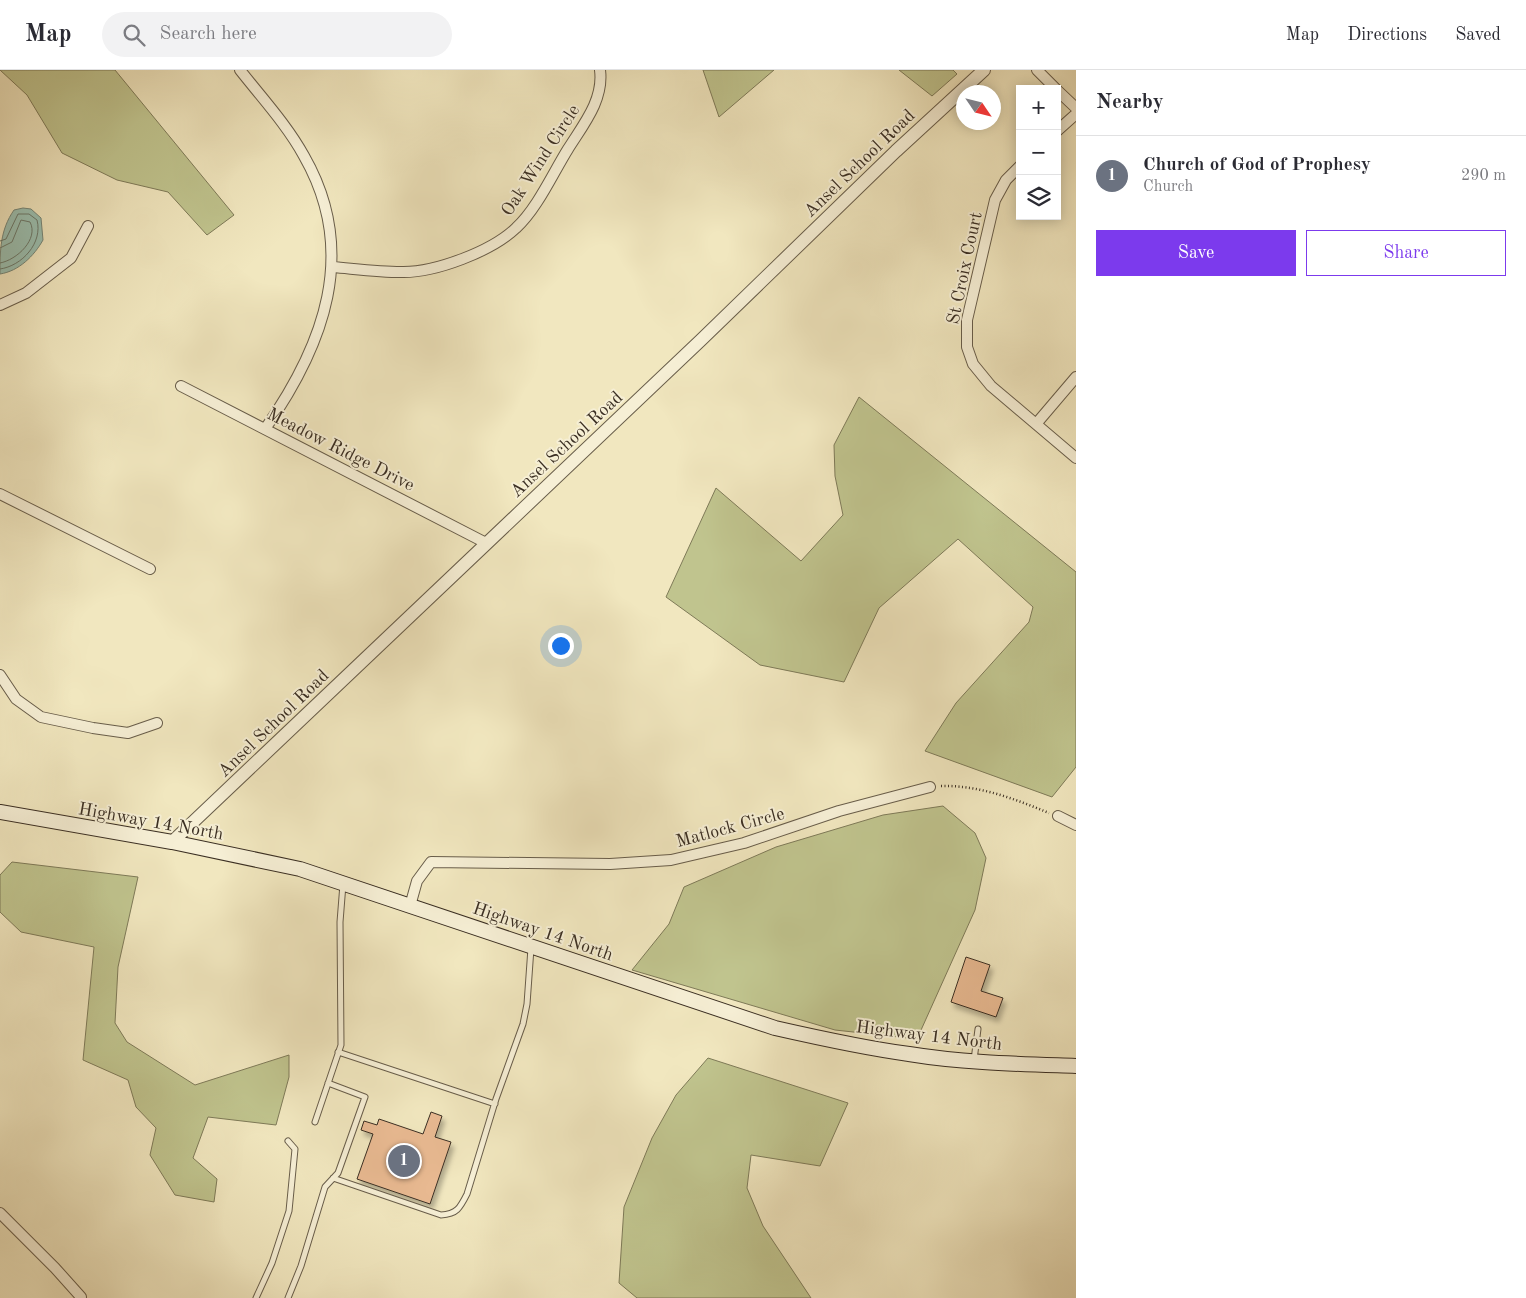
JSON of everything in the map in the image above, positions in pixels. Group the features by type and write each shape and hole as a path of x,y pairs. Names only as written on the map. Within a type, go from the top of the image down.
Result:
{"main road":[{"name":"Highway 14 North","path":"0,812 172,842 300,869 775,1028 840,1043 910,1055 974,1061 1076,1066"}],"street":[{"path":"240,70 286,128 306,158 318,184 326,214 333,267 322,324 314,345 301,373 265,428"},
{"name":"Oak Wind Circle","path":"333,267 412,272 470,255 502,239 524,220 592,110 600,90 600,70"},
{"name":"Ansel School Road","path":"172,842 695,346 896,151 984,70"},
{"path":"1038,70 1053,85"},
{"path":"1061,93 1076,108"},
{"path":"1058,130 1076,114"},
{"name":"St Croix Court","path":"1016,170 1006,180 995,200 967,320 966,339 969,356 977,372 1076,458"},
{"path":"0,304 26,293 71,258 88,226"},
{"path":"1036,424 1076,377"},
{"name":"Meadow Ridge Drive","path":"181,386 486,543"},
{"path":"0,494 150,569"},
{"path":"0,675 16,699 41,717 128,733 157,723"},
{"name":"Matlock Circle","path":"410,906 417,881 431,862 610,864 671,860 744,844 839,811 930,787"},
{"path":"1058,816 1076,825"},
{"path":"0,1213 82,1298"}],"lane":[{"path":"315,1122 341,1045 340,922 343,884"},
{"path":"334,1178 441,1215 453,1214 459,1209 467,1194 527,1004 531,947"},
{"path":"974,1061 978,1029"},
{"path":"338,1052 495,1104"},
{"path":"288,1298 302,1266 325,1187 338,1173 365,1097 328,1083"},
{"path":"256,1298 272,1263 289,1211 295,1149 288,1141"}],"path":[{"path":"930,787 981,790 1008,797 1058,816"}],"green space":[{"path":"0,70 115,70 234,215 207,235 168,192 117,180 62,153 27,95"},
{"path":"703,70 774,70 719,117"},
{"path":"899,70 953,70 957,74 932,96"},
{"path":"859,397 1076,572 1076,767 1052,797 925,751 956,703 1029,622 1033,607 958,539 879,608 844,682 760,665 666,597 716,488 801,561 843,515 835,476 834,445"},
{"path":"943,806 975,833 986,858 975,910 917,1039 835,1030 632,970 669,924 684,887 776,847 883,815"},
{"path":"12,862 138,877 118,967 115,1023 127,1042 195,1085 289,1055 289,1077 276,1125 208,1117 193,1158 217,1179 214,1202 175,1195 150,1155 156,1128 136,1107 128,1080 83,1060 94,947 21,932 0,912 0,875"},
{"path":"708,1058 848,1103 820,1166 751,1155 747,1188 763,1226 811,1298 637,1298 619,1283 624,1207 652,1138 676,1095"}],"water":[{"path":"31,209 41,218 43,240 35,252 20,266 0,274 3,233 14,210"}],"building":[{"path":"966,957 990,965 981,991 1003,998 996,1017 951,1002"},
{"path":"431,1112 442,1116 435,1137 451,1142 430,1204 357,1179 373,1134 361,1130 364,1121 377,1125 379,1119 423,1134"}],"place":[{"name":"Church of God of Prophesy","path":"404,1161"}]}
